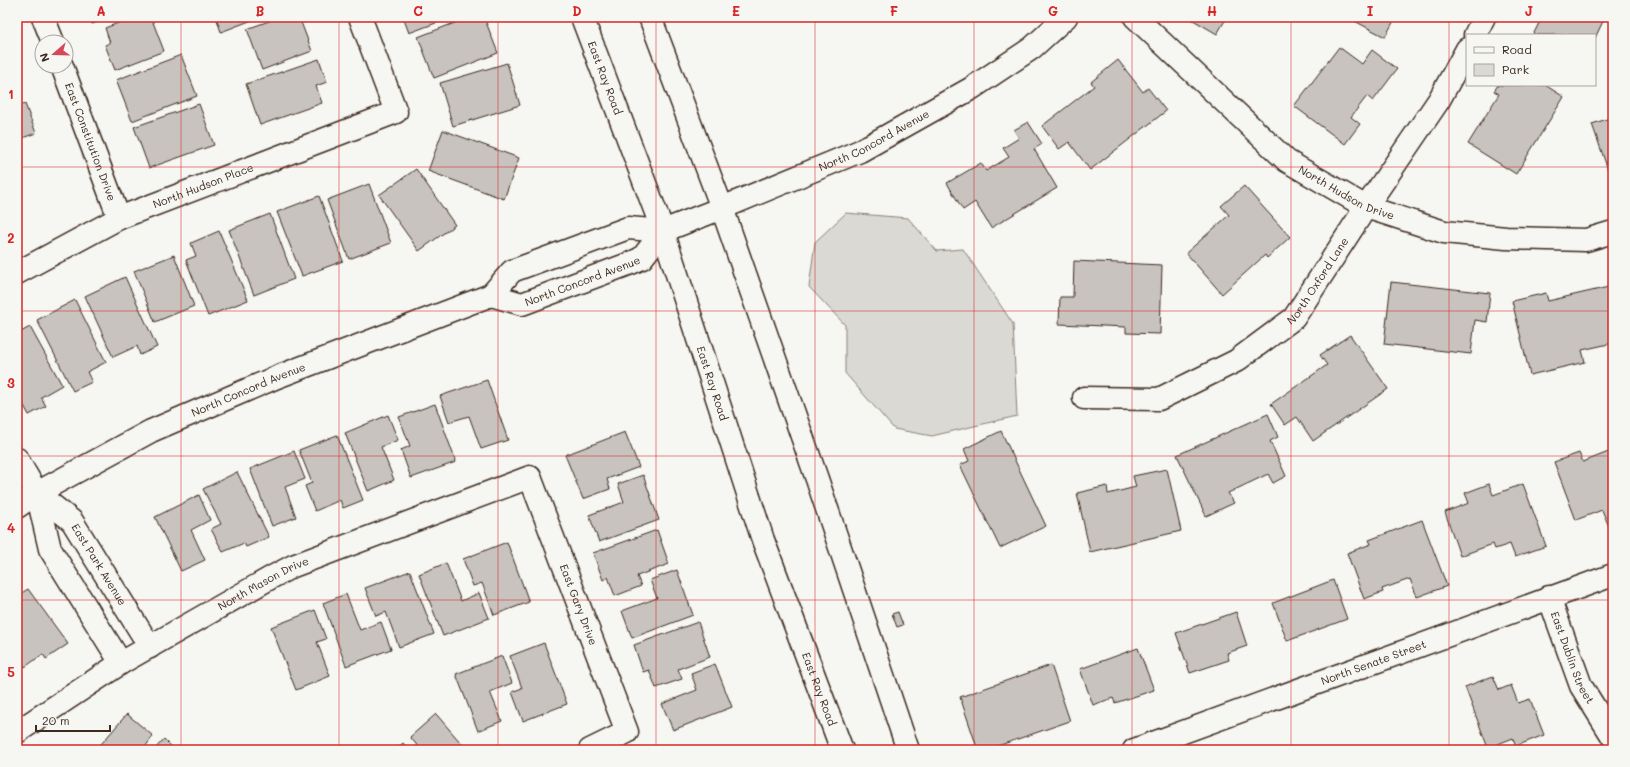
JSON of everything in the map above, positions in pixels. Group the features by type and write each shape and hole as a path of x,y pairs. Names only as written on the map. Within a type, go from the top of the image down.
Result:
{"street":[{"path":"43,17 50,34"},
{"name":"North Hudson Place","path":"17,274 119,218 396,112 360,17"},
{"name":"East Ray Road","path":"582,17 663,231 763,540 842,750"},
{"path":"650,17 722,208 817,479 908,750"},
{"name":"North Concord Avenue","path":"17,507 37,493 151,431 277,377 491,295 512,271 628,228 663,231 860,151 972,88 1032,48 1066,17"},
{"name":"North Hudson Drive","path":"1135,17 1287,161 1366,207 1444,232 1506,238 1586,240 1613,232"},
{"path":"1475,34 1484,17"},
{"name":"North Oxford Lane","path":"1084,398 1159,399 1236,361 1294,318 1366,207 1439,100 1466,51"},
{"name":"East Constitution Drive","path":"65,74 119,218"},
{"name":"North Concord Avenue","path":"491,295 522,304 642,258 663,231"},
{"name":"East Park Avenue","path":"17,459 37,493 50,549 121,663"},
{"name":"North Mason Drive","path":"17,732 121,663 293,566 530,477"},
{"name":"East Gary Drive","path":"530,477 627,732 590,750"},
{"name":"East Park Avenue","path":"37,493 72,521 150,647"},
{"name":"North Senate Street","path":"1134,750 1613,574"},
{"name":"East Dublin Street","path":"1549,597 1581,686 1613,737"}],"green space":[{"path":"846,213 908,218 937,251 963,249 1013,324 1017,416 932,436 894,429 845,373 845,325 809,287 815,242"}],"building":[{"path":"90,17 112,17 92,24"},
{"path":"134,17 151,17 164,51 115,70 105,45 110,43 105,28"},
{"path":"216,17 260,17 221,32"},
{"path":"280,17 299,17 312,51 262,70 247,29"},
{"path":"403,17 452,17 409,33"},
{"path":"470,17 484,17 498,53 434,78 418,37"},
{"path":"1188,17 1227,17 1217,34"},
{"path":"1347,17 1396,17 1385,37"},
{"path":"1542,17 1605,17 1596,36 1596,34 1534,34"},
{"path":"1339,47 1362,64 1372,50 1397,69 1373,101 1367,96 1351,117 1360,124 1345,144 1294,106"},
{"path":"181,55 197,96 132,121 116,80"},
{"path":"319,59 327,82 316,86 322,103 260,125 246,84"},
{"path":"1118,60 1143,92 1148,88 1166,111 1090,170 1069,142 1059,149 1042,126 1094,86 1091,82"},
{"path":"507,63 520,105 453,126 440,83"},
{"path":"1497,86 1547,86 1564,97 1516,174 1468,144 1499,94 1494,91"},
{"path":"25,104 36,133 17,140 17,107"},
{"path":"199,104 214,145 149,168 134,127"},
{"path":"1613,117 1613,184 1592,124"},
{"path":"1028,122 1042,144 1034,149 1057,188 991,228 975,202 963,210 947,183 981,163 986,171 1009,157 1003,148 1019,138 1014,130"},
{"path":"443,130 519,158 504,199 428,171"},
{"path":"416,169 455,225 419,251 379,195"},
{"path":"369,184 391,243 349,259 327,200"},
{"path":"1244,186 1290,237 1267,258 1265,255 1222,294 1186,253 1229,215 1221,206"},
{"path":"319,196 343,261 302,276 277,212"},
{"path":"270,214 294,279 254,295 229,230"},
{"path":"219,231 248,300 208,316 186,260 196,256 191,243"},
{"path":"174,255 194,306 155,322 134,271"},
{"path":"1074,261 1162,265 1160,334 1126,333 1126,327 1059,324 1060,297 1073,297"},
{"path":"125,277 157,347 140,355 137,346 113,357 85,296"},
{"path":"1391,282 1490,293 1487,322 1475,320 1471,354 1384,344"},
{"path":"1613,286 1613,314 1609,315 1613,334 1613,343 1582,350 1585,362 1530,375 1512,301 1546,293 1548,301"},
{"path":"75,300 106,362 87,372 92,382 73,391 37,320"},
{"path":"30,327 62,385 41,397 46,406 29,415 17,393 17,334"},
{"path":"1350,335 1388,389 1313,441 1297,417 1285,425 1271,404 1327,365 1320,355"},
{"path":"487,380 508,440 481,449 469,416 449,422 440,396"},
{"path":"435,404 456,462 411,478 401,450 410,446 399,417"},
{"path":"1268,414 1278,437 1270,441 1286,476 1273,483 1268,474 1228,493 1234,503 1206,516 1177,455"},
{"path":"388,415 398,440 381,447 394,480 368,491 345,433"},
{"path":"1001,431 1046,526 1000,548 960,465 969,461 964,449"},
{"path":"625,432 639,467 607,479 610,489 583,499 565,455"},
{"path":"337,435 363,500 343,508 340,500 315,511 305,486 312,483 299,450"},
{"path":"294,451 305,479 285,487 296,517 272,526 250,469"},
{"path":"1611,451 1613,457 1613,528 1610,529 1602,510 1576,520 1554,462 1579,453 1583,462"},
{"path":"1167,469 1181,531 1090,552 1077,493 1107,486 1108,494 1136,487 1133,476"},
{"path":"237,472 269,537 246,547 244,543 223,552 211,529 221,524 203,489"},
{"path":"643,475 659,520 599,542 589,515 624,502 618,484"},
{"path":"1489,484 1493,495 1523,484 1546,546 1515,557 1510,544 1495,549 1493,544 1460,556 1445,512 1469,503 1465,493"},
{"path":"199,495 210,520 191,530 205,560 181,571 155,517"},
{"path":"1422,520 1447,586 1417,597 1410,579 1382,589 1383,592 1364,599 1347,553 1371,544 1369,540"},
{"path":"657,530 669,564 637,576 641,586 615,596 608,577 603,580 593,553"},
{"path":"507,542 529,602 494,615 482,583 473,586 463,559"},
{"path":"446,563 461,601 479,593 489,618 443,636 419,574"},
{"path":"677,570 693,615 632,638 622,611 657,598 650,580"},
{"path":"410,571 434,634 399,647 386,612 376,616 365,588"},
{"path":"1333,580 1347,619 1287,641 1273,603"},
{"path":"28,589 68,644 46,659 43,654 25,667 17,656 17,596"},
{"path":"346,594 360,630 381,622 391,649 346,666 323,603"},
{"path":"315,610 326,639 317,642 330,676 296,690 271,627"},
{"path":"898,612 903,625 897,627 892,614"},
{"path":"1236,612 1247,646 1227,653 1229,660 1190,673 1176,633"},
{"path":"698,622 710,657 678,669 682,679 656,688 649,670 643,672 634,645"},
{"path":"544,643 567,704 523,721 512,692 522,688 510,656"},
{"path":"1138,648 1154,690 1115,703 1113,698 1093,705 1080,669"},
{"path":"502,656 512,683 490,692 502,721 478,731 456,674"},
{"path":"715,664 732,707 673,730 662,704 697,690 691,673"},
{"path":"1051,665 1070,721 986,750 978,750 960,697"},
{"path":"1493,676 1499,690 1511,685 1518,703 1530,699 1544,735 1516,746 1513,738 1488,748 1465,687"},
{"path":"127,714 153,736 143,750 96,750"},
{"path":"436,714 467,750 421,750 410,737"},
{"path":"164,739 175,750 154,750"},
{"path":"403,743 409,750 395,750"}]}
